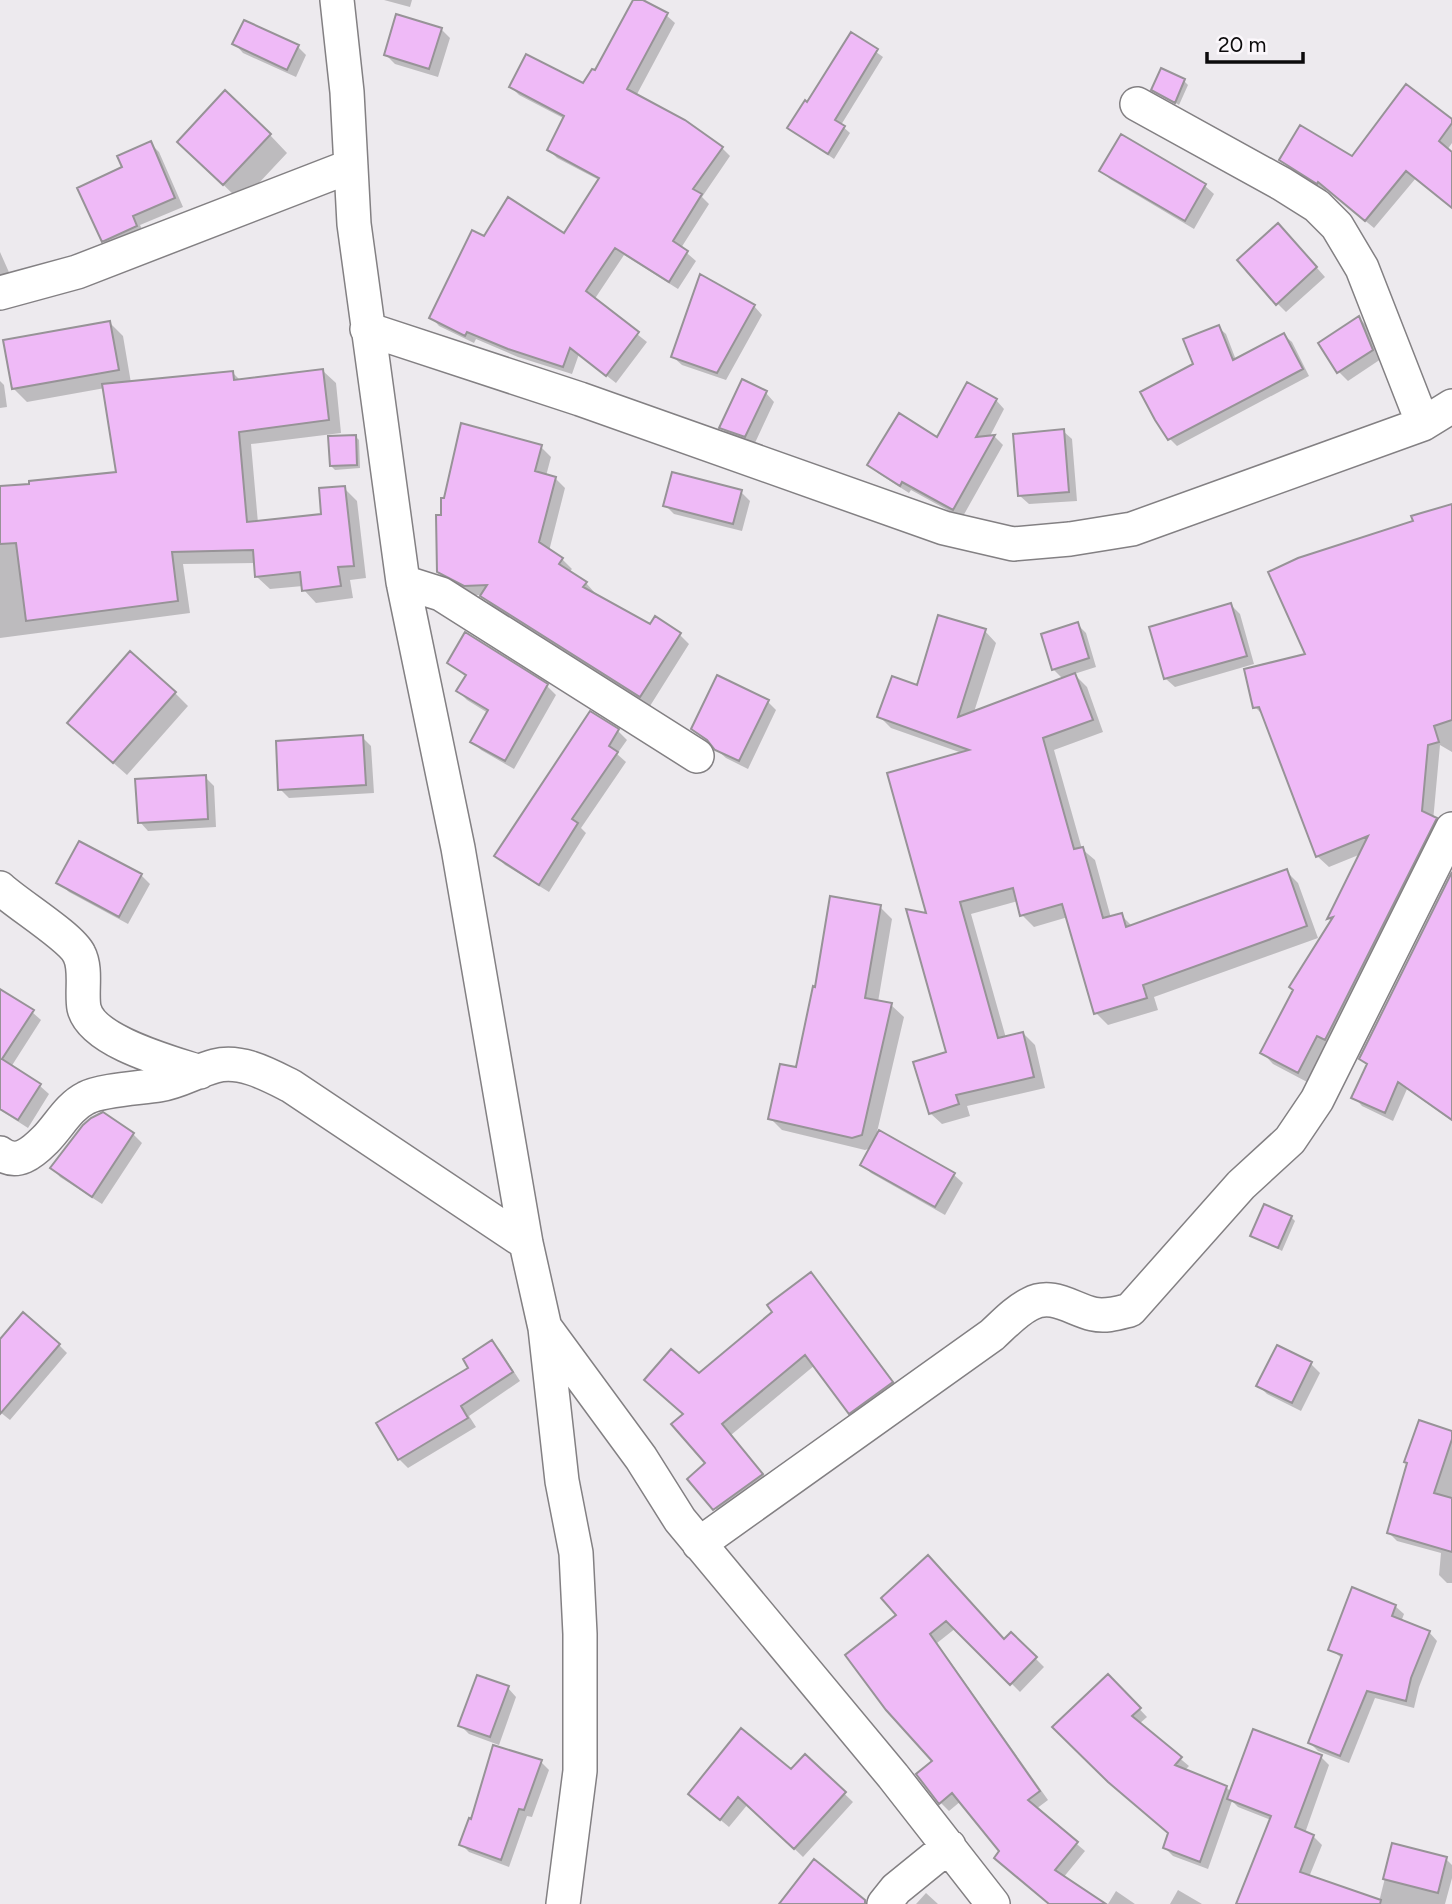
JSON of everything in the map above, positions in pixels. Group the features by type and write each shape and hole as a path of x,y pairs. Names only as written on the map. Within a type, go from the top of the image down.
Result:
{"street":[{"path":"337,0 347,92 354,224 403,582 458,848 526,1243 545,1328 562,1481 576,1553 580,1634 580,1771 563,1904"},
{"path":"1138,104 1282,184 1317,206 1337,226 1362,268 1423,424"},
{"path":"0,293 77,272 351,166"},
{"path":"367,329 580,399 931,524 1013,544 1070,539 1132,529 1423,424 1452,406"},
{"path":"403,582 441,594 698,756"},
{"path":"699,1544 992,1335 1032,1302 1051,1299 1093,1314 1111,1315 1130,1310 1241,1185 1290,1140 1317,1100 1452,829"},
{"path":"0,888 66,939 80,955 85,1010 96,1027 115,1040 147,1054 200,1072"},
{"path":"0,1153 7,1158 19,1159 29,1154 46,1139 73,1107 87,1097 170,1084 217,1065 240,1066 261,1071 291,1086 526,1243"},
{"path":"545,1328 641,1458 680,1520 949,1846 993,1904"},
{"path":"884,1904 896,1889 949,1846"}],"building":[{"path":"633,0 643,0 668,13 627,89 685,120 723,147 693,189 702,194 673,241 688,251 669,282 615,248 586,291 639,332 606,376 570,348 563,367 467,332 465,336 429,318 472,230 484,236 508,197 564,233 599,178 547,150 564,116 509,87 526,54 583,83 592,69 595,70"},
{"path":"396,14 442,28 429,69 384,55"},
{"path":"244,20 299,45 287,70 232,44"},
{"path":"851,32 878,49 835,120 845,126 828,154 787,128 805,100 807,102"},
{"path":"1161,68 1185,79 1175,103 1151,90"},
{"path":"1406,84 1452,119 1439,141 1452,152 1452,208 1406,171 1365,221 1318,182 1317,184 1279,160 1300,125 1352,156"},
{"path":"225,90 271,134 223,185 177,142"},
{"path":"1121,134 1206,184 1185,221 1099,171"},
{"path":"151,141 175,198 133,216 137,226 102,242 77,188 122,167 117,156"},
{"path":"1278,223 1317,267 1276,305 1237,260"},
{"path":"700,274 755,305 717,373 671,357"},
{"path":"1359,316 1373,350 1337,373 1318,343"},
{"path":"110,321 119,370 12,389 3,340"},
{"path":"1219,325 1233,360 1284,333 1303,369 1168,440 1140,392 1193,364 1183,339"},
{"path":"323,369 329,420 239,432 247,522 321,514 319,488 345,486 354,566 338,567 341,586 302,591 300,572 255,577 253,550 172,552 178,601 26,621 16,543 0,544 0,486 116,472 102,384 233,371 234,380"},
{"path":"742,379 767,391 745,437 719,428"},
{"path":"967,382 997,399 976,437 995,435 953,510 902,482 900,486 867,465 899,413 937,437"},
{"path":"461,423 542,445 535,471 556,477 539,542 563,558 559,564 587,582 583,587 650,624 655,616 681,633 640,697 480,596 487,585 464,586 437,572 436,515 441,515 441,498 444,498"},
{"path":"1064,429 1069,492 1018,496 1013,434"},
{"path":"356,435 357,465 330,466 328,436"},
{"path":"672,472 742,490 733,524 663,506"},
{"path":"1452,504 1452,720 1434,726 1439,742 1428,745 1422,811 1437,818 1325,1040 1317,1036 1298,1073 1260,1053 1293,990 1289,987 1333,917 1327,919 1368,836 1316,857 1259,707 1253,708 1244,669 1305,654 1268,572 1298,558 1413,521 1411,516"},
{"path":"1231,603 1247,656 1164,679 1149,627"},
{"path":"938,615 986,629 958,717 1075,673 1093,720 1043,738 1074,849 1083,847 1103,918 1122,913 1126,927 1287,869 1307,926 1143,985 1147,998 1094,1014 1062,904 1020,916 1013,888 960,902 998,1038 1023,1032 1034,1077 956,1095 959,1104 929,1114 913,1062 946,1052 906,909 926,913 887,773 969,750 877,717 892,676 917,685"},
{"path":"1078,622 1089,658 1052,670 1041,634"},
{"path":"465,632 548,684 505,761 470,742 488,710 456,691 466,675 447,663"},
{"path":"130,651 176,692 113,763 67,723"},
{"path":"717,675 769,700 739,761 715,750 707,740 691,729"},
{"path":"590,711 619,729 609,746 618,752 572,819 578,823 539,885 494,856"},
{"path":"363,735 366,785 278,790 276,741"},
{"path":"206,775 208,819 138,823 135,779"},
{"path":"79,841 142,874 119,917 56,883"},
{"path":"1452,872 1452,1120 1398,1082 1385,1113 1351,1098 1367,1064 1359,1059"},
{"path":"830,896 881,905 865,998 892,1003 862,1135 852,1138 768,1119 780,1064 796,1067 813,986 815,987"},
{"path":"0,989 34,1010 2,1059 41,1084 18,1120 0,1109"},
{"path":"103,1112 134,1133 92,1197 50,1168 83,1125"},
{"path":"879,1130 955,1173 935,1207 860,1165"},
{"path":"1264,1204 1292,1216 1278,1248 1250,1236"},
{"path":"811,1272 893,1382 849,1414 805,1355 722,1424 763,1474 713,1510 687,1479 705,1463 671,1424 683,1414 644,1380 671,1349 699,1373 772,1312 767,1305"},
{"path":"23,1312 60,1344 0,1414 0,1339"},
{"path":"492,1340 513,1372 461,1406 468,1418 398,1460 376,1423 468,1368 463,1359"},
{"path":"1277,1345 1312,1362 1292,1403 1256,1386"},
{"path":"1419,1420 1452,1431 1452,1439 1434,1493 1452,1498 1452,1552 1387,1533 1407,1463 1404,1462"},
{"path":"928,1555 1004,1639 1011,1632 1037,1657 1010,1685 946,1621 930,1634 1040,1791 1028,1800 1078,1842 1055,1870 1106,1904 1049,1904 994,1858 999,1851 952,1793 939,1804 916,1774 932,1761 886,1710 845,1655 896,1615 881,1598"},
{"path":"1352,1587 1396,1605 1392,1616 1430,1631 1411,1678 1406,1701 1367,1691 1340,1756 1308,1743 1342,1655 1328,1650"},
{"path":"1108,1674 1141,1708 1132,1716 1182,1757 1175,1765 1227,1786 1200,1862 1163,1848 1168,1833 1108,1782 1052,1727"},
{"path":"477,1675 509,1686 490,1737 458,1726"},
{"path":"741,1728 791,1769 805,1754 846,1792 794,1849 738,1797 720,1820 688,1794"},
{"path":"1253,1729 1322,1755 1295,1827 1314,1835 1300,1872 1381,1900 1380,1904 1236,1904 1271,1816 1227,1799"},
{"path":"493,1745 542,1760 524,1810 519,1809 501,1860 459,1845 469,1818 471,1819"},
{"path":"1392,1843 1447,1857 1438,1893 1383,1879"},
{"path":"814,1859 865,1900 865,1904 779,1904"}]}
